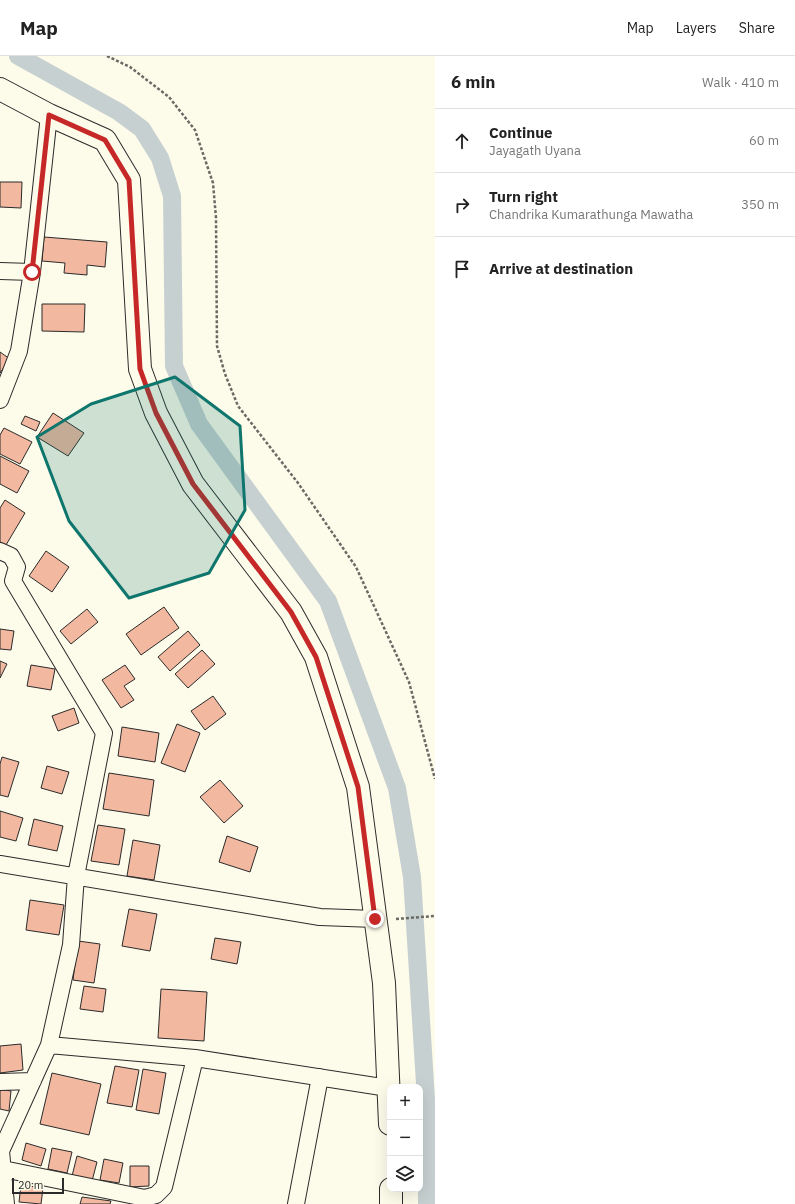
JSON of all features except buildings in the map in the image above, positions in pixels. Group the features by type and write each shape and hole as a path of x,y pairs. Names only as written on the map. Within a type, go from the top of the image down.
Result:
{"main road":[{"path":"0,89 49,115 105,140 129,180 140,369 156,413 193,484 291,612 316,657 358,787 385,919 384,983 388,1084"},
{"path":"391,1192 391,1204"}],"street":[{"path":"0,400 19,351 32,272 49,115"},
{"path":"0,271 32,272"},
{"path":"0,551 11,556 16,567 13,581 104,733 76,876 71,945 49,1045 1,1151 6,1204"},
{"path":"0,864 320,917 385,919"},
{"path":"49,1045 195,1058 387,1088"},
{"path":"3,1169 145,1198 156,1195 164,1187 195,1058"},
{"path":"296,1204 320,1077"},
{"path":"0,1082 33,1081"}],"path":[{"path":"107,56 130,67 169,97 195,130 213,183 216,218 217,346 225,374 238,406 298,483 356,567 409,682 435,779"},
{"path":"385,919 435,916"}],"highlighted area":[{"path":"175,377 240,426 245,510 209,573 129,598 69,521 37,437 91,404"}],"waterway":[{"path":"18,56 119,112 142,129 160,158 172,196 174,366 199,424 328,601 397,788 412,877 426,1099 427,1204"}],"route":[{"path":"32,272 49,115 105,140 129,180 140,369 156,413 193,484 291,612 316,657 358,787 375,919"}]}
